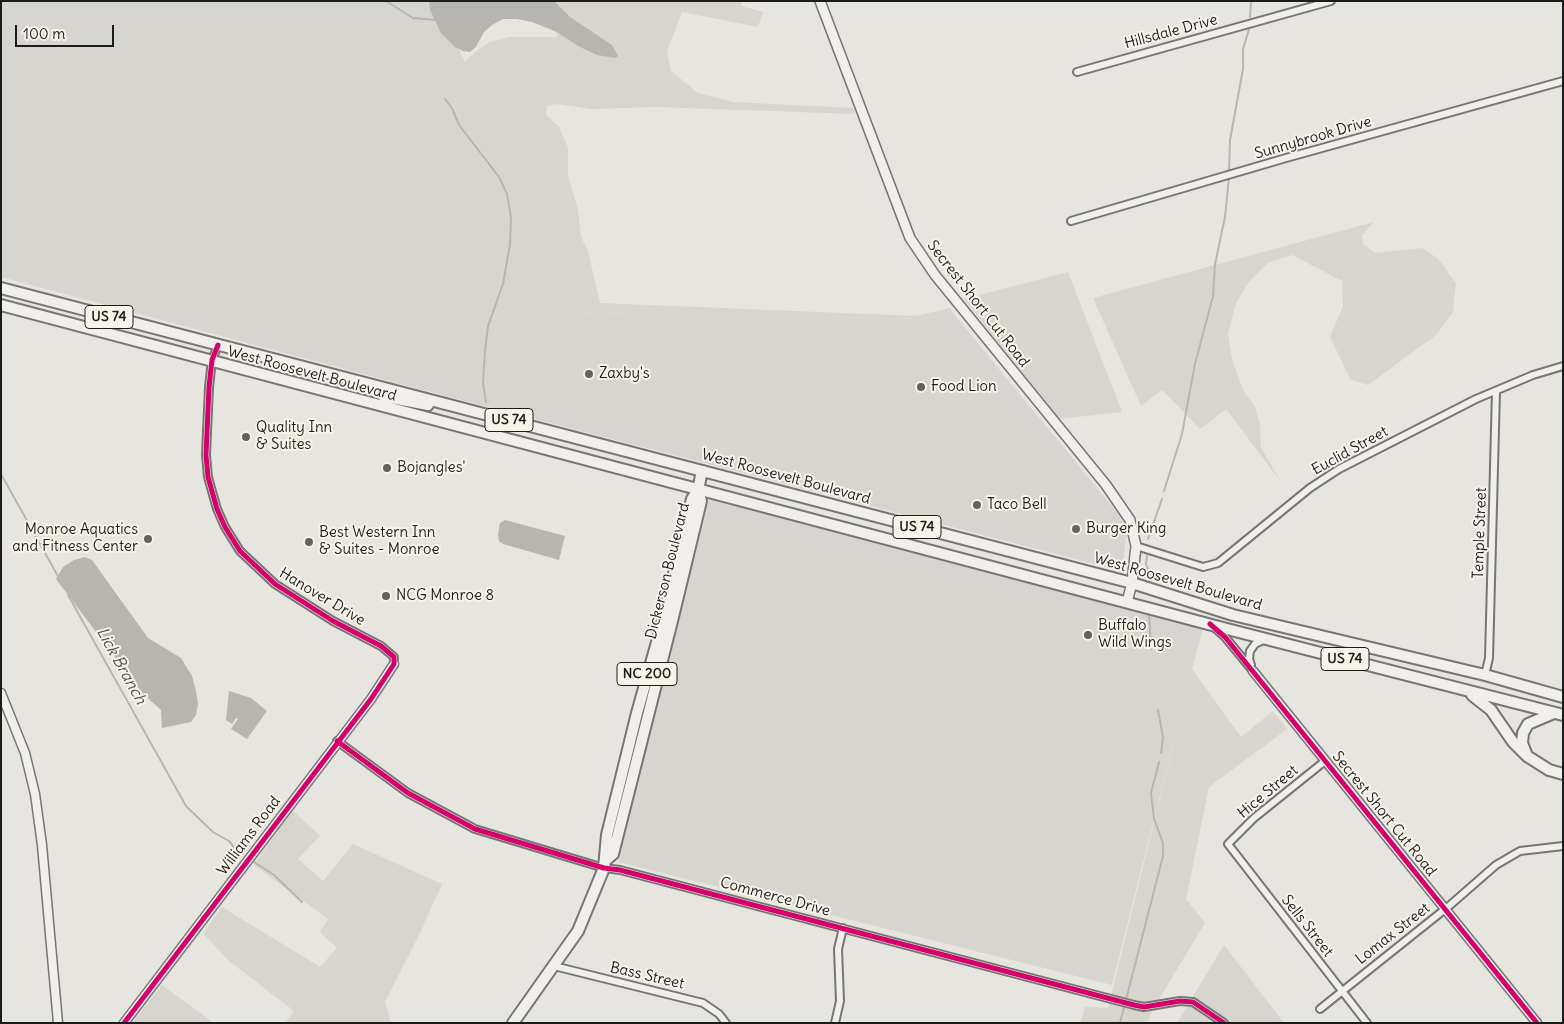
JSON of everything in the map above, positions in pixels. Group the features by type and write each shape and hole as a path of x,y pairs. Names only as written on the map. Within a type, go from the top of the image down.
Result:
{"main road":[{"name":"Secrest Short Cut Road","path":"820,1 910,238 935,275 1106,485 1130,520 1136,546 1132,583 1127,602"},
{"name":"West Roosevelt Boulevard","path":"1,288 1132,583 1233,615 1485,675 1563,697"},
{"name":"West Roosevelt Boulevard","path":"1,305 1265,639 1558,714"},
{"path":"383,406 385,399 392,398 476,412"},
{"name":"Dickerson Boulevard","path":"605,864 607,835 642,694 661,628 692,499 698,490 702,471"},
{"name":"Dickerson Boulevard","path":"513,1023 578,931 605,864 613,854 701,501 698,490"},
{"name":"NC 200","path":"658,671 663,633 661,628"},
{"path":"1466,691 1491,710 1513,742 1527,756 1549,770 1563,774"},
{"path":"1522,743 1523,732 1528,724 1558,714"},
{"path":"1504,727 1511,726 1522,743 1527,756"}],"street":[{"name":"Hillsdale Drive","path":"1076,72 1331,1"},
{"name":"Sunnybrook Drive","path":"1071,221 1286,158 1563,81"},
{"name":"Hanover Drive","path":"218,345 212,360 208,398 206,465 216,509 225,527 240,551 274,584 333,621 381,646 394,658 394,664"},
{"name":"Euclid Street","path":"1136,546 1203,567 1218,563 1310,488 1339,469 1496,391 1533,375 1563,366"},
{"name":"Temple Street","path":"1485,675 1489,658 1496,391"},
{"name":"Secrest Short Cut Road","path":"1210,624 1225,637 1253,671 1537,1023"},
{"path":"1253,671 1248,659 1250,651 1255,644 1265,639"},
{"name":"Williams Road","path":"124,1023 337,741 371,699 394,664"},
{"path":"2,696 25,753 35,794 42,845 58,1023"},
{"name":"Commerce Drive","path":"337,741 408,793 475,829 605,864 620,870 1134,1005 1144,1007 1180,1001 1193,1002 1224,1023"},
{"name":"Hice Street","path":"1228,844 1254,818 1325,760"},
{"name":"Sells Street","path":"1228,844 1367,1023"},
{"name":"Lomax Street","path":"1320,1009 1444,910 1496,865 1520,851 1563,846"},
{"path":"835,1023 840,1001 838,950 843,928"},
{"name":"Bass Street","path":"554,966 703,1003 719,1014 726,1023"}],"shaded area":[{"path":"1,1 434,1 465,62 415,261 483,277 479,317 597,312 918,319 953,313 1120,516 1127,531 1122,571 423,390 1,277"},
{"path":"429,1 554,1 570,17 612,45 618,56 615,58 597,55 578,46 557,32 532,22 517,19 503,19 492,25 484,32 476,47 470,52 463,51 455,47 441,33 430,10"},
{"path":"549,1 741,1 742,6 763,12 758,27 682,12 667,51 671,71 698,93 733,102 853,108 855,114 656,107 591,109 557,104 547,106 546,115 559,127 568,148 568,175 578,210 581,237 588,251 600,303 916,316 950,308 953,313 918,319 597,312 478,317 483,277 415,261 465,62 476,51 490,42 509,37 557,37"},
{"path":"1374,222 1362,235 1363,244 1375,253 1423,248 1438,259 1456,283 1453,312 1436,335 1368,385 1351,380 1330,337 1343,306 1342,281 1292,255 1268,263 1249,282 1236,303 1228,334 1232,359 1243,390 1255,407 1260,424 1261,448 1281,482 1226,409 1200,429 1162,390 1141,406 1093,298"},
{"path":"1068,272 1122,412 1059,419 964,299"},
{"path":"709,500 1204,623 1112,985 618,862"},
{"path":"505,520 565,536 559,560 503,544 499,541 498,535 500,523"},
{"path":"85,557 92,560 148,638 181,658 192,676 196,691 198,704 196,715 191,722 162,728 161,710 142,693 56,579 63,567 74,560"},
{"path":"1192,669 1241,737 1273,711 1287,729 1209,787 1186,899 1205,923 1153,1009 1147,1023 1080,1023 1085,1007 1108,1008"},
{"path":"229,691 251,698 267,711 247,739 231,729 238,719 236,718 232,724 226,720"},
{"path":"292,810 320,836 298,859 323,881 353,844 442,884 420,933 385,1002 391,1023 285,1023 294,1011 229,961 203,933 222,907 320,967 337,948 320,932 328,919 254,865"},
{"path":"1224,945 1284,1023 1177,1023"},
{"path":"162,985 214,1023 132,1023"}],"waterway":[{"path":"386,1 413,18 437,20"},
{"path":"1250,17 1251,1"},
{"path":"1229,170 1230,140 1243,69 1243,49 1250,26"},
{"path":"445,99 452,108 459,125 499,177 507,194 511,217 510,244 503,284 488,326 483,383 486,402"},
{"path":"1164,491 1182,434 1195,364 1213,296 1215,264 1225,217 1229,177"},
{"name":"Lick Branch","path":"1,474 59,578"},
{"path":"1148,539 1162,499"},
{"path":"1147,556 1146,564 1151,578"},
{"name":"Lick Branch","path":"68,595 186,806 213,832 229,841 238,852"},
{"path":"1149,614 1151,649"},
{"path":"1158,710 1163,737 1161,753"},
{"path":"1120,1023 1163,856 1163,843 1154,819 1151,793 1159,762"},
{"name":"Lick Branch","path":"254,862 274,875 302,902"}],"cycle path":[{"path":"124,1023 371,699 394,664 394,657 381,646 333,621 275,584 240,551 225,527 217,509 208,477 206,455 209,387 212,360 218,345"},
{"path":"1210,624 1225,637 1537,1023"},
{"path":"337,741 408,793 475,829 604,868 620,870 1134,1005 1144,1007 1180,1001 1193,1002 1224,1023"}],"place":[{"name":"Zaxby's","path":"589,374"},
{"name":"Food Lion","path":"921,387"},
{"name":"Quality Inn & Suites","path":"246,437"},
{"name":"Bojangles'","path":"387,468"},
{"name":"Taco Bell","path":"977,505"},
{"name":"Burger King","path":"1076,529"},
{"name":"Monroe Aquatics and Fitness Center","path":"148,539"},
{"name":"Best Western Inn & Suites - Monroe","path":"309,542"},
{"name":"NCG Monroe 8","path":"386,596"},
{"name":"Buffalo Wild Wings","path":"1088,635"}]}
